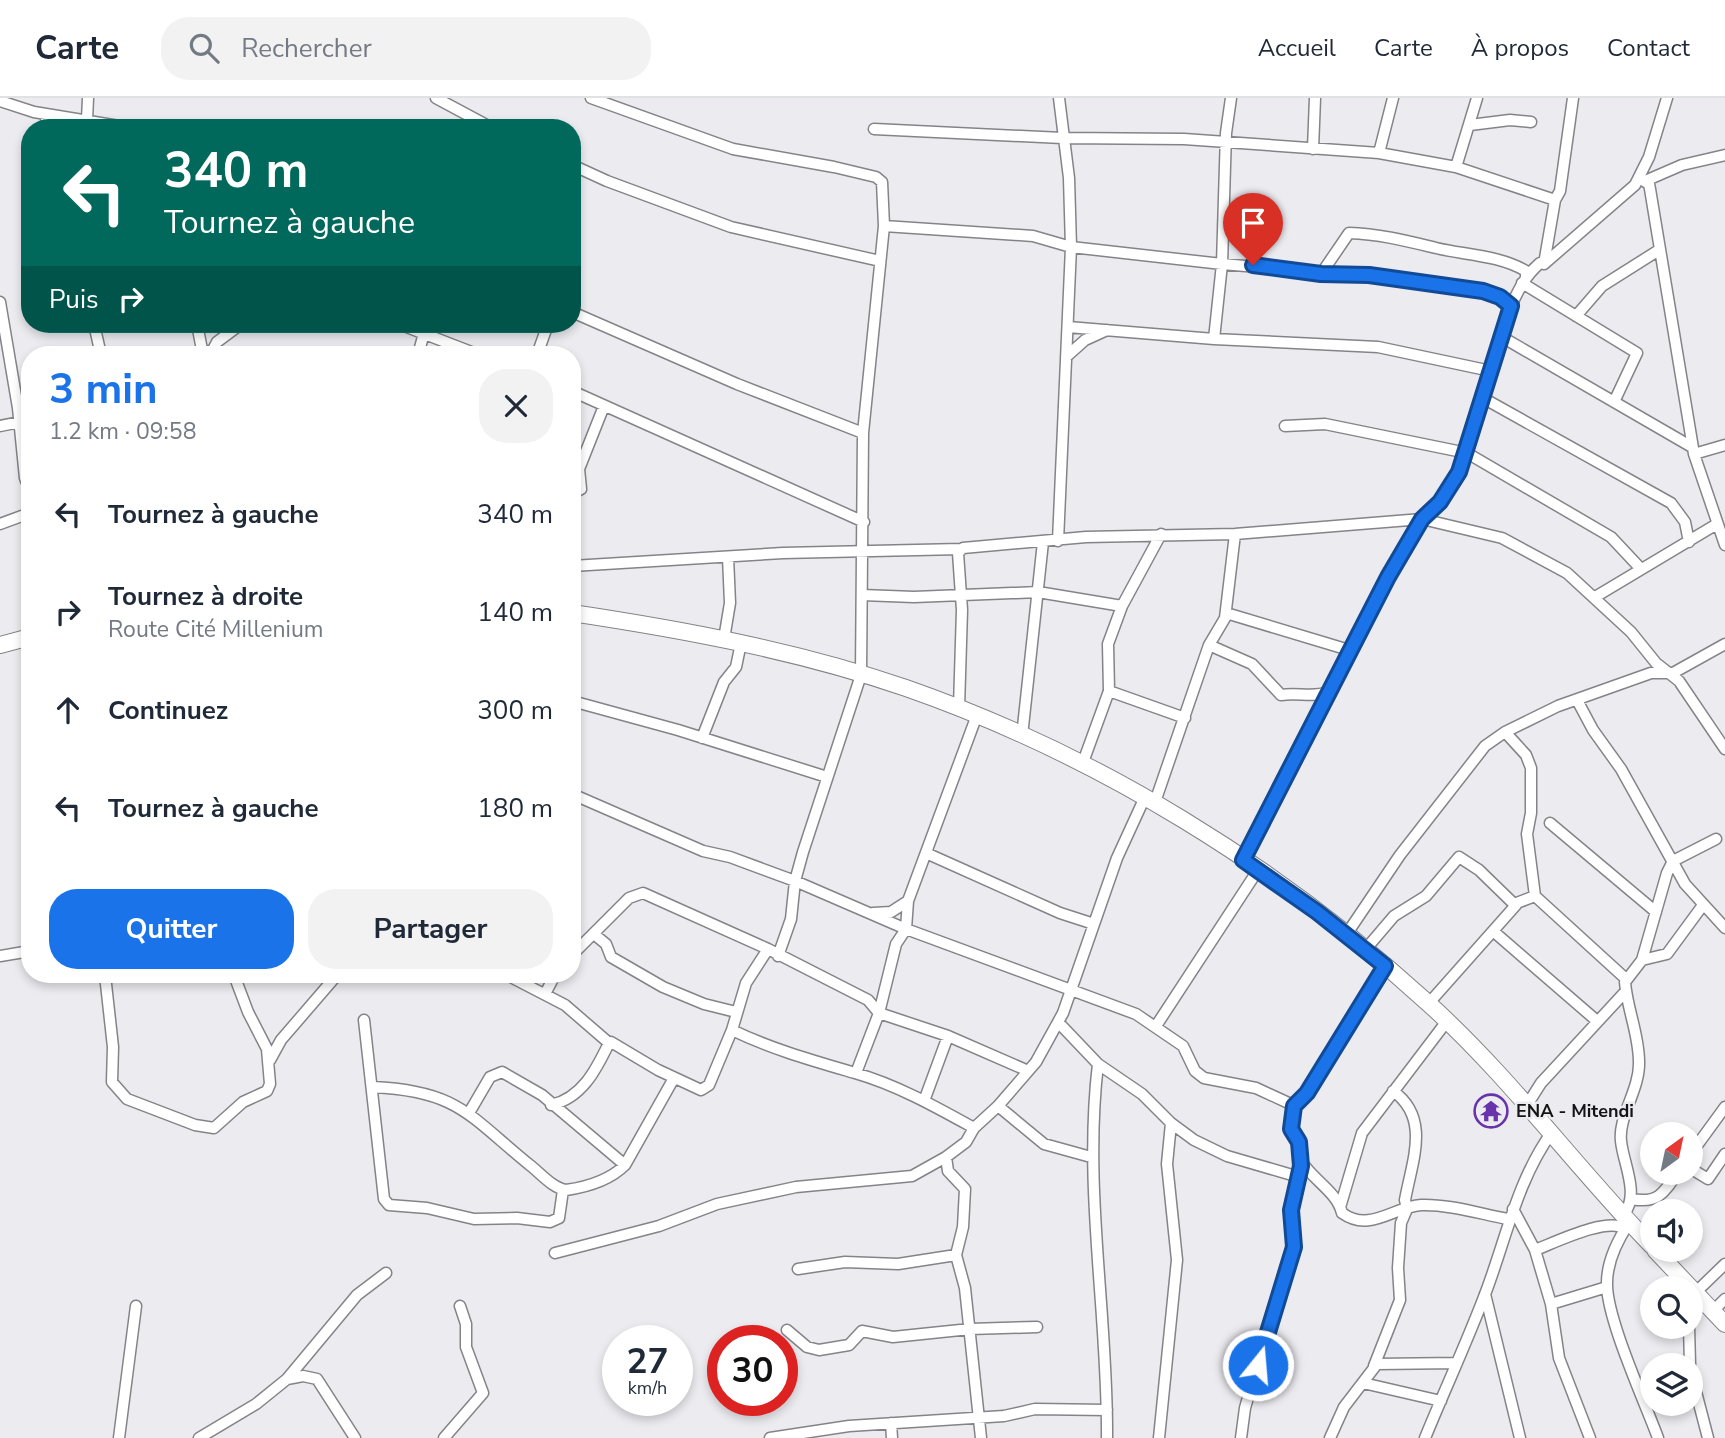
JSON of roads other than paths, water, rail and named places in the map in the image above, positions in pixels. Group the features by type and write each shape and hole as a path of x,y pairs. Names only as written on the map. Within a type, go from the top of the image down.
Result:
{"highway":[{"path":"581,615 724,639 861,675 978,715 1150,800 1258,870 1346,935 1429,1003 1552,1132 1640,1232"},
{"path":"0,645 21,639"},
{"path":"1667,1262 1680,1276"},
{"path":"1703,1300 1725,1324"}],"street":[{"path":"87,119 88,98"},
{"path":"436,98 475,119"},
{"path":"523,983 578,1014 609,1044 611,1042 674,1078 699,1089 705,1088 732,1030 752,970 773,953 791,919 795,880 861,675 863,433 884,226 882,182 876,177 733,149 591,98"},
{"path":"1058,541 1071,247 1069,178 1059,98"},
{"path":"1214,339 1223,264 1231,98"},
{"path":"1313,149 1315,98"},
{"path":"1379,153 1394,98"},
{"path":"1456,167 1477,98"},
{"path":"1544,264 1555,200 1560,191 1573,98"},
{"path":"1642,180 1667,98"},
{"path":"0,101 45,114 80,119"},
{"path":"45,114 46,119"},
{"path":"1470,125 1510,120 1531,122"},
{"path":"874,129 1228,142 1379,153 1456,167 1555,200"},
{"path":"1524,280 1539,264 1544,264 1561,246 1615,205 1642,180 1682,165 1725,155"},
{"path":"581,169 731,227 880,261"},
{"path":"1642,180 1650,189 1693,451 1725,545"},
{"path":"884,226 1033,236 1071,247 1321,274 1369,275 1483,291 1500,297 1511,306"},
{"path":"1243,860 1349,650 1422,519 1448,491 1467,453 1511,306 1526,271 1497,260 1394,237 1349,233 1321,274"},
{"path":"1576,316 1602,286 1659,250"},
{"path":"1524,280 1637,354 1614,402"},
{"path":"0,302 21,447"},
{"path":"581,316 737,384 863,433"},
{"path":"1068,327 1214,339 1378,347 1491,371"},
{"path":"1066,356 1085,340 1110,329"},
{"path":"215,346 229,333"},
{"path":"420,346 424,333 456,346"},
{"path":"1502,337 1693,451 1725,445"},
{"path":"581,395 864,523"},
{"path":"1483,398 1671,503 1685,522 1689,542"},
{"path":"581,464 604,406"},
{"path":"0,426 21,423"},
{"path":"1286,426 1325,424 1467,453 1611,537 1642,569"},
{"path":"0,524 21,516"},
{"path":"581,565 728,557 961,549 1161,534 1235,534 1422,519 1483,532 1523,546 1567,573 1595,597 1686,689 1725,748"},
{"path":"1595,597 1717,524"},
{"path":"1082,765 1109,691 1108,644 1122,606 1161,534"},
{"path":"555,1253 659,1226 718,1204 796,1187 901,1178 946,1157 966,1142 974,1128 998,1106 1026,1070 1036,1062 1072,992 1117,858 1150,800 1185,718 1209,645 1226,613 1235,534"},
{"path":"1022,736 1043,541"},
{"path":"959,707 961,594 958,553 961,549"},
{"path":"724,639 730,603 728,557"},
{"path":"862,595 914,597 1038,592 1122,606"},
{"path":"1226,613 1349,650"},
{"path":"702,738 724,682 736,667 741,643"},
{"path":"1346,935 1400,855 1485,746 1505,732 1577,700 1651,673 1670,674 1725,644"},
{"path":"1209,645 1252,664 1281,695 1299,692 1313,696 1328,692"},
{"path":"1109,691 1185,718"},
{"path":"1577,700 1593,730 1621,769 1685,884 1725,929"},
{"path":"581,704 827,777"},
{"path":"856,1073 879,1013 896,944 906,929 908,901 978,715"},
{"path":"1505,732 1526,755 1531,768 1527,834 1535,896 1626,979"},
{"path":"581,798 703,851 730,857 795,880 906,929 1136,1014 1183,1046 1195,1071 1204,1078 1256,1088 1294,1106"},
{"path":"1550,823 1656,912"},
{"path":"1658,1438 1622,1342 1607,1287 1614,1252 1627,1216 1621,1131 1634,1095 1640,1065 1626,979 1642,960 1673,861 1716,839"},
{"path":"926,853 1049,908 1094,924"},
{"path":"1365,950 1394,916 1426,896 1459,857 1479,870 1516,905"},
{"path":"1156,1026 1258,870"},
{"path":"581,947 629,898 643,893 868,1000 879,1013 948,1036 1026,1070"},
{"path":"1429,1003 1516,905 1535,896"},
{"path":"866,913 891,912 908,901"},
{"path":"1642,960 1667,954 1703,905"},
{"path":"1493,931 1597,1021"},
{"path":"595,935 606,944 609,956 663,987 704,1004 736,1012"},
{"path":"0,956 21,952"},
{"path":"1241,1438 1250,1388 1283,1277 1292,1257 1291,1210 1301,1161 1299,1142 1291,1129 1294,1106 1307,1093 1385,966"},
{"path":"106,983 113,1046 112,1082 127,1100 195,1125 214,1128 243,1102 267,1091 270,1084 270,1060 237,983"},
{"path":"270,1060 281,1040 330,983"},
{"path":"545,994 551,983"},
{"path":"1527,1105 1541,1083 1626,991"},
{"path":"364,1020 384,1199 389,1205 427,1208 474,1219 550,1222 559,1218 563,1190"},
{"path":"1341,1204 1362,1133 1447,1021"},
{"path":"1058,1022 1098,1064 1142,1094 1171,1123 1194,1140 1227,1156 1299,1177"},
{"path":"732,1030 777,1049 856,1073 924,1101 974,1128"},
{"path":"924,1101 948,1036"},
{"path":"261,1037 281,1040"},
{"path":"551,1105 563,1102 582,1087 609,1044"},
{"path":"1098,1064 1091,1157 1107,1438"},
{"path":"469,1113 490,1077 499,1072 519,1080 625,1165"},
{"path":"373,1087 429,1093 469,1113 563,1190 589,1186 615,1175 625,1165 674,1078"},
{"path":"1331,1438 1344,1407 1374,1367 1400,1300 1401,1223 1408,1209 1405,1200 1418,1129 1407,1101 1393,1091"},
{"path":"998,1106 1044,1144 1091,1157"},
{"path":"1703,1137 1725,1107"},
{"path":"1158,1438 1177,1260 1167,1164 1171,1123"},
{"path":"1425,1438 1485,1294 1511,1214 1536,1154 1552,1132"},
{"path":"1703,1176 1708,1179 1725,1154"},
{"path":"946,1157 948,1171 965,1189 963,1227 956,1255 965,1288 981,1438"},
{"path":"1301,1161 1313,1179 1341,1204 1345,1215 1362,1220 1383,1219 1423,1205 1511,1214"},
{"path":"1535,1250 1594,1228 1618,1225 1649,1202 1659,1199 1669,1185"},
{"path":"1511,1214 1535,1250 1551,1304 1559,1358 1590,1438"},
{"path":"798,1269 845,1262 898,1264 956,1255"},
{"path":"1703,1280 1725,1264"},
{"path":"199,1438 256,1404 286,1379 357,1295 386,1273"},
{"path":"1551,1304 1607,1287"},
{"path":"1485,1294 1520,1438"},
{"path":"1713,1311 1725,1298"},
{"path":"119,1438 136,1306"},
{"path":"444,1438 483,1396 466,1347 466,1324 460,1306"},
{"path":"798,1339 807,1347 819,1350 849,1345 862,1331 893,1337 970,1329 1037,1327"},
{"path":"1374,1367 1380,1363 1457,1363"},
{"path":"286,1379 303,1376 317,1379 355,1438"},
{"path":"1363,1383 1441,1401"},
{"path":"770,1438 891,1423 1004,1416 1035,1409 1107,1410"},
{"path":"1702,1416 1708,1438"},
{"path":"891,1423 892,1438"}],"place":[{"name":"ENA - Mitendi","path":"1491,1111"}]}
